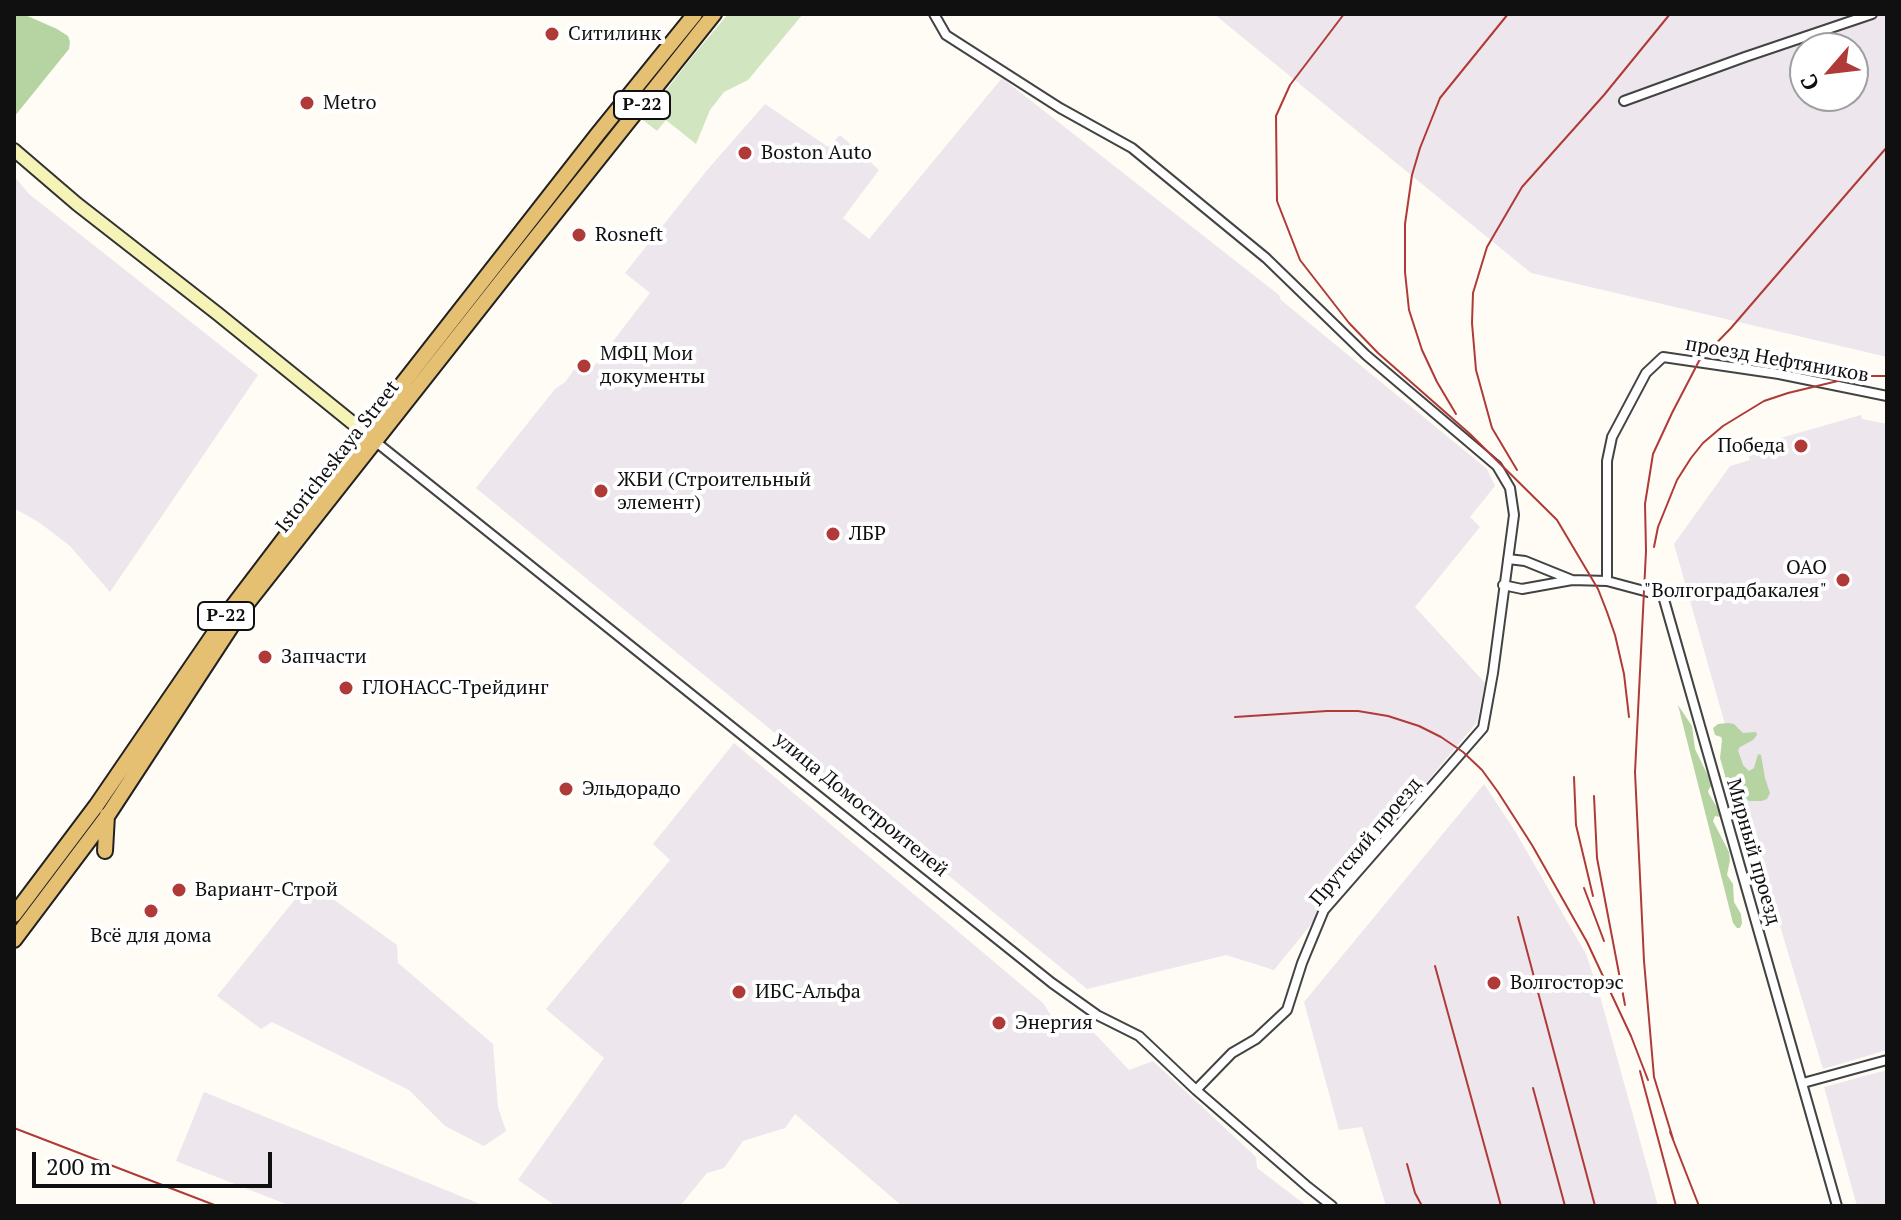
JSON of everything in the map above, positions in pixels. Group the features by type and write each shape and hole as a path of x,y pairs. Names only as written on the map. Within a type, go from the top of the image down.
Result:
{"highway":[{"name":"Istoricheskaya Street","path":"14,940 108,815 242,610 588,148 695,14"},
{"name":"Istoricheskaya Street","path":"14,915 96,806 233,606 506,275 714,14"}],"main road":[{"path":"14,150 77,204 370,437"}],"street":[{"name":"Прутский проезд","path":"934,14 946,35 1060,108 1132,148 1266,258 1366,355 1497,466 1510,488 1514,515 1483,728 1324,910 1287,1010 1256,1039 1232,1053 1196,1090"},
{"path":"1624,101 1872,14"},
{"name":"проезд Нефтяников","path":"1607,581 1607,461 1612,437 1646,373 1663,357 1779,374 1887,396"},
{"name":"улица Домостроителей","path":"370,437 1052,983 1097,1015 1139,1036 1196,1090 1332,1206"},
{"path":"1508,559 1525,561 1572,580"},
{"path":"1503,585 1522,589 1572,580"},
{"name":"Мирный проезд","path":"1572,580 1607,581 1663,596 1837,1206"},
{"path":"1803,1083 1887,1060"}],"shaded area":[{"path":"1214,14 1887,14 1887,357 1531,273"},
{"path":"1002,78 1279,295 1281,300 1487,469 1495,486 1470,517 1480,527 1415,607 1485,683 1477,722 1274,970 1226,955 1087,989 476,488 555,389 565,382 583,358 594,366 650,293 625,273 708,169 765,104 828,147 840,135 879,170 843,218 869,239"},
{"path":"14,176 29,194 258,375 110,592 70,546 14,508"},
{"path":"1861,415 1862,419 1887,424 1887,1050 1823,1069 1753,836 1756,834 1674,544 1730,466 1750,460 1746,448"},
{"path":"734,743 1043,1003 1060,1030 1081,1019 1129,1070 1153,1061 1256,1157 1257,1168 1307,1206 902,1206 795,1114 785,1128 743,1141 724,1168 707,1173 680,1206 556,1206 518,1180 604,1058 546,1009 670,860 653,844"},
{"path":"1484,784 1515,831 1586,954 1658,1206 1386,1206 1362,1127 1339,1130 1304,1002"},
{"path":"309,882 397,945 398,963 493,1044 498,1107 506,1131 484,1146 445,1126 409,1090 272,1022 261,1029 217,996"},
{"path":"1887,1070 1887,1206 1857,1206 1824,1087"},
{"path":"204,1092 485,1206 291,1206 176,1161"}],"green space":[{"path":"14,14 23,14 57,29 68,36 70,42 69,49 14,117"},
{"path":"728,14 803,14 748,80 724,92 710,110 696,144 666,120 657,131 643,120"},
{"path":"1678,705 1692,726 1695,749 1712,784 1708,791 1721,814 1721,817 1715,816 1713,821 1729,852 1727,875 1733,884 1734,902 1741,914 1740,928 1733,923"},
{"path":"1734,724 1743,733 1756,732 1753,740 1738,750 1743,765 1749,771 1754,768 1758,754 1761,755 1770,793 1767,799 1749,801 1739,792 1729,789 1720,758 1722,740 1715,735 1713,728"}],"railway":[{"path":"1344,14 1290,85 1276,116 1277,201 1300,260 1349,323 1378,353 1470,434 1557,520 1598,589 1607,612 1624,674 1629,717"},
{"path":"1456,414 1422,350 1409,310 1405,224 1412,175 1440,98 1508,14"},
{"path":"1517,470 1492,428 1476,370 1473,293 1487,247 1522,187 1604,95 1670,14"},
{"path":"1673,1139 1654,1077 1644,961 1635,772 1646,551 1645,504 1653,454 1699,361 1887,147"},
{"path":"1654,547 1658,527 1677,480 1703,443 1723,426 1764,401 1788,393 1865,376 1887,376"},
{"path":"1235,717 1358,711 1419,726 1463,752 1482,770 1498,792 1587,942 1648,1080"},
{"path":"1574,777 1576,825 1593,896"},
{"path":"1594,796 1597,858 1625,1005"},
{"path":"1584,888 1604,941"},
{"path":"1518,917 1595,1206"},
{"path":"1435,966 1501,1206"},
{"path":"1640,1071 1676,1206"},
{"path":"1533,1088 1565,1206"},
{"path":"14,1128 217,1206"},
{"path":"1670,1132 1699,1206"},
{"path":"1407,1164 1422,1206"}],"place":[{"name":"Ситилинк","path":"552,34"},
{"name":"Metro","path":"307,103"},
{"name":"Boston Auto","path":"745,153"},
{"name":"Rosneft","path":"579,235"},
{"name":"МФЦ Мои документы","path":"584,366"},
{"name":"Победа","path":"1801,446"},
{"name":"ЖБИ (Строительный элемент)","path":"601,491"},
{"name":"ЛБР","path":"833,534"},
{"name":"ОАО \"Волгоградбакалея\"","path":"1843,580"},
{"name":"Запчасти","path":"265,657"},
{"name":"ГЛОНАСС-Трейдинг","path":"346,688"},
{"name":"Эльдорадо","path":"566,789"},
{"name":"Вариант-Строй","path":"179,890"},
{"name":"Всё для дома","path":"151,911"},
{"name":"Волгосторэс","path":"1494,983"},
{"name":"ИБС-Альфа","path":"739,992"},
{"name":"Энергия","path":"999,1023"}]}
